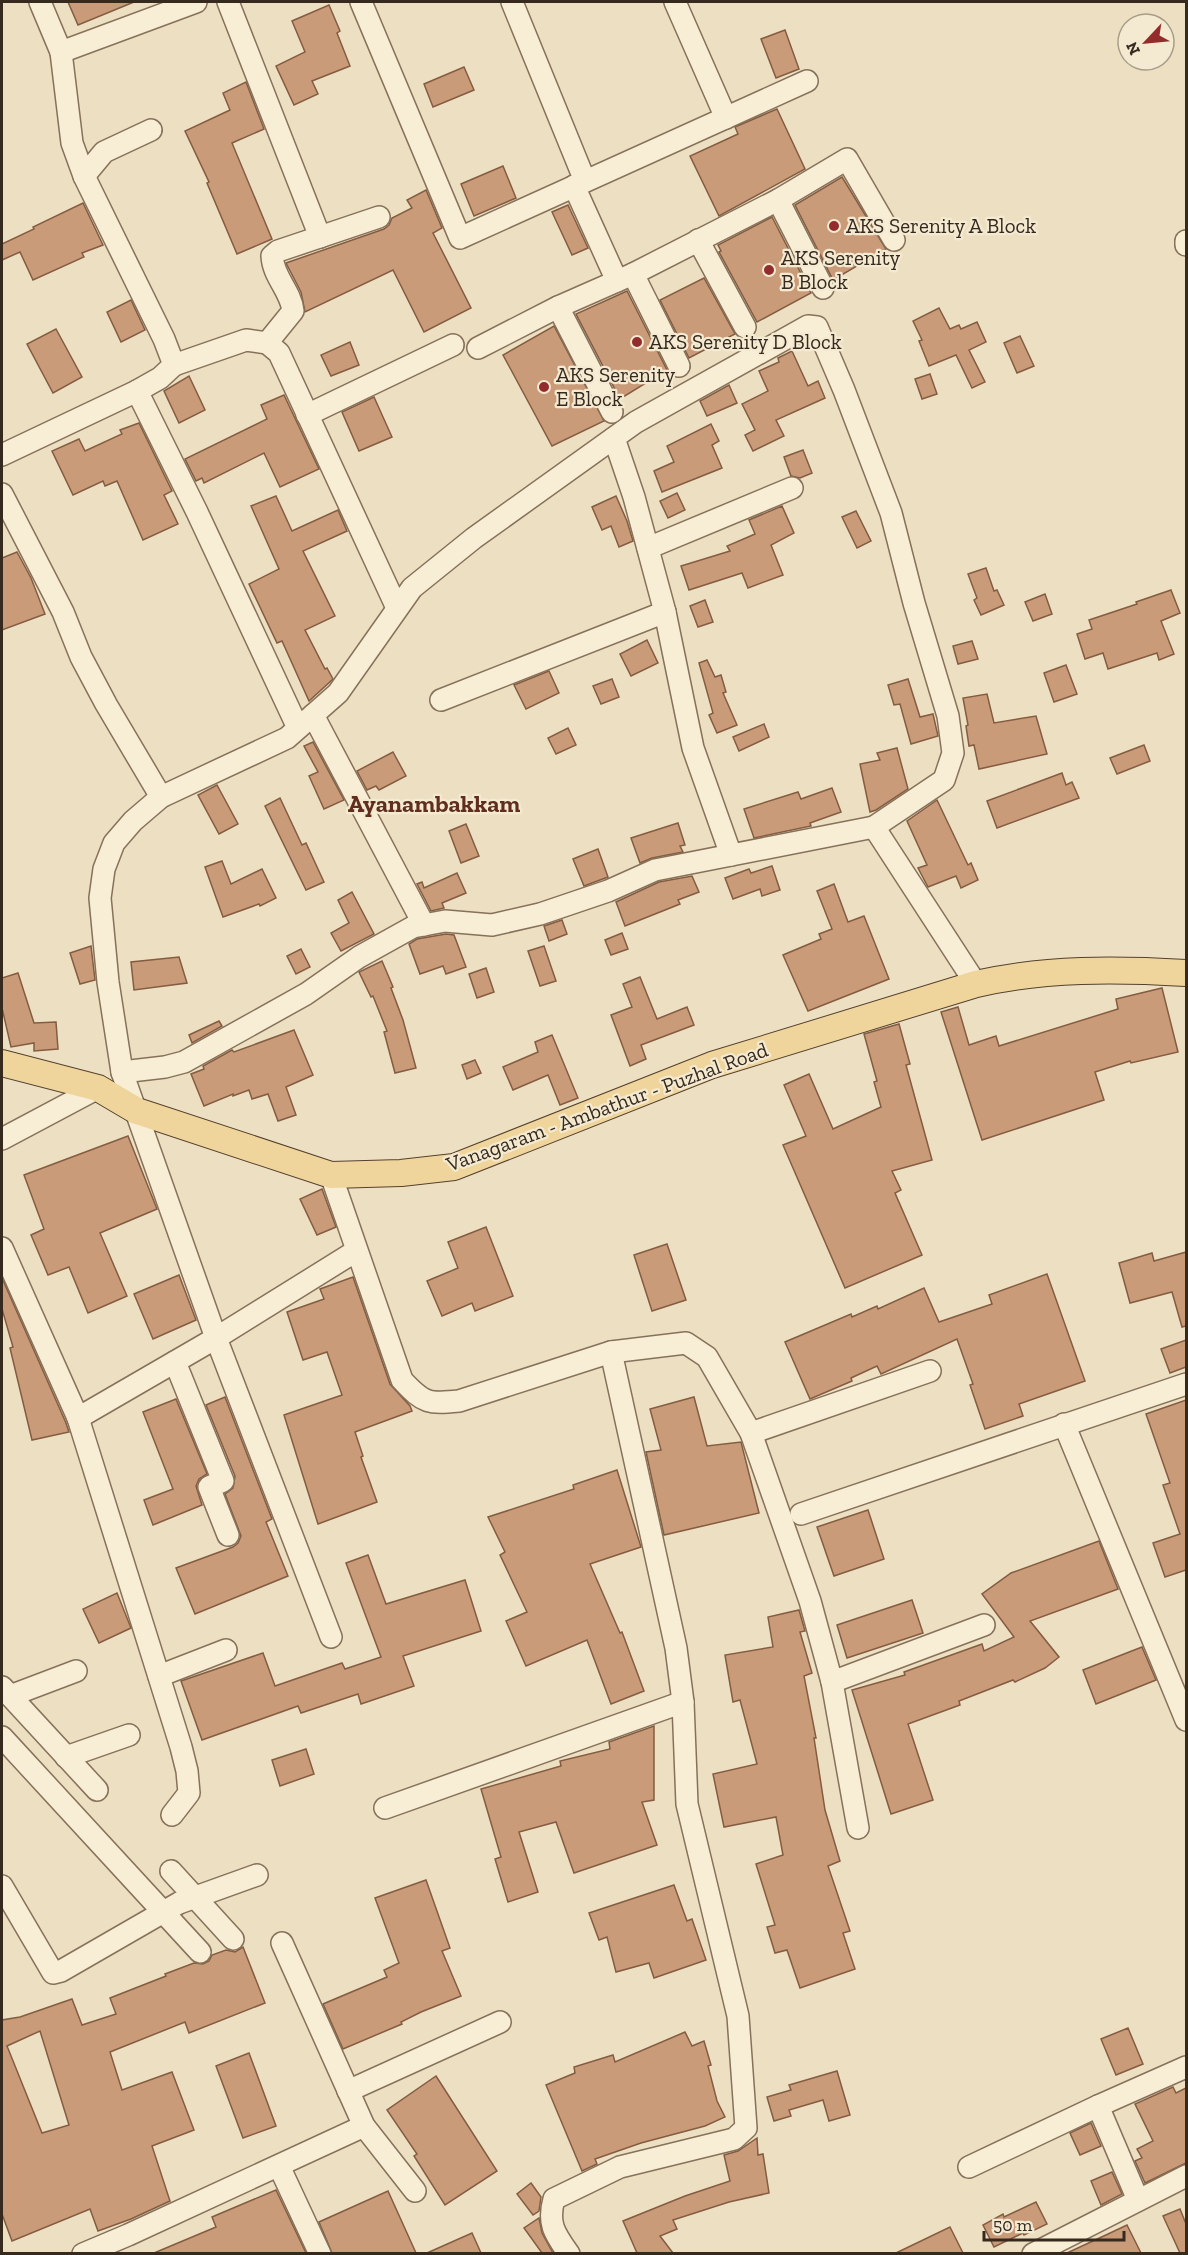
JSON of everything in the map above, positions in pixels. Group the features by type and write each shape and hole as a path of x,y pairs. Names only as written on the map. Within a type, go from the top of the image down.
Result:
{"main road":[{"name":"Vanagaram - Ambathur - Puzhal Road","path":"2,1063 98,1088 137,1111 331,1175 401,1173 454,1167 712,1065 976,984 1011,976 1120,970 1186,973"}],"street":[{"path":"40,2 61,52 72,143 84,176 164,339 174,365"},
{"path":"61,52 196,2"},
{"path":"228,2 320,237"},
{"path":"361,2 460,238 807,81"},
{"path":"512,2 580,183 625,277 679,366"},
{"path":"675,2 726,118"},
{"path":"84,176 104,152 152,129"},
{"path":"478,348 777,200 847,159 894,240"},
{"path":"777,200 823,288"},
{"path":"267,343 293,310 292,303 273,267 272,256 278,251 379,217"},
{"path":"698,240 745,327"},
{"path":"558,307 612,412"},
{"path":"122,1072 165,1067 184,1062 306,994 359,957 413,927 445,921 492,925 540,914 608,891 655,870 874,827 944,780 953,753 948,716 914,603 891,513 818,327 808,326 636,422 474,538 412,588 338,693 287,738 161,797 133,821 114,843 104,869 100,898 108,982 122,1072 216,1338 331,1637"},
{"path":"2,455 137,391 160,378 174,365 246,340 267,343 279,353 397,608"},
{"path":"307,415 453,345"},
{"path":"137,391 232,585 306,721 424,925"},
{"path":"614,438 634,497 665,612 693,748 731,855"},
{"path":"648,549 792,488"},
{"path":"2,494 63,612 81,657 161,797"},
{"path":"441,700 665,612"},
{"path":"874,827 976,984"},
{"path":"2,1139 98,1088"},
{"path":"331,1175 402,1380 415,1394 434,1404 459,1401 611,1352 686,1343 707,1357 751,1433 810,1601 832,1682 858,1828"},
{"path":"2,1248 78,1418 181,1747 189,1793 172,1815"},
{"path":"78,1418 216,1338 356,1251"},
{"path":"569,2253 556,2236 549,2216 554,2199 620,2167 734,2139 746,2128 738,2016 687,1804 683,1702 676,1648 611,1352"},
{"path":"175,1362 223,1481 209,1487 228,1535"},
{"path":"751,1433 930,1371"},
{"path":"801,1514 1186,1384"},
{"path":"1065,1424 1186,1720"},
{"path":"832,1682 984,1625"},
{"path":"159,1676 226,1650"},
{"path":"76,1671 6,1691 97,1790"},
{"path":"385,1808 683,1702"},
{"path":"66,1757 129,1735"},
{"path":"2,1737 200,1952"},
{"path":"171,1870 233,1939"},
{"path":"2,1886 53,1973 179,1903 257,1875"},
{"path":"282,1943 364,2126 415,2191"},
{"path":"348,2091 500,2022"},
{"path":"969,2167 1186,2067"},
{"path":"1098,2106 1138,2200"},
{"path":"83,2253 128,2235 364,2126"},
{"path":"279,2166 320,2253"},
{"path":"1033,2253 1186,2176"}],"building":[{"path":"68,2 134,2 78,25"},
{"path":"329,5 340,31 337,33 350,66 312,81 318,94 294,105 276,66 305,52 292,21"},
{"path":"785,30 799,69 776,78 761,39"},
{"path":"464,67 474,90 433,107 424,84"},
{"path":"246,82 264,129 232,143 272,239 237,254 207,183 209,182 185,131 230,110 223,93"},
{"path":"777,109 805,169 719,216 690,156 738,134 735,127"},
{"path":"503,166 516,198 474,216 461,184"},
{"name":"AKS Serenity A Block","path":"842,177 886,249 833,280 795,205"},
{"path":"426,190 442,228 433,233 471,308 424,332 393,270 305,312 301,292 286,263 384,229 392,218 412,208 407,200"},
{"path":"83,203 103,245 82,253 84,257 33,280 20,252 2,260 2,244"},
{"path":"568,205 588,248 572,255 552,212"},
{"name":"AKS Serenity B Block","path":"772,217 811,293 757,322 719,252 721,251 718,245"},
{"path":"704,278 735,334 689,358 660,300"},
{"name":"AKS Serenity D Block","path":"627,291 667,370 620,399 576,314"},
{"path":"131,300 145,330 121,342 107,312"},
{"path":"939,308 950,329 959,325 961,329 977,322 986,342 969,350 985,382 972,388 956,355 929,366 919,341 922,340 913,321"},
{"name":"AKS Serenity E Block","path":"554,326 604,421 552,446 503,355"},
{"path":"56,329 82,377 53,393 27,344"},
{"path":"1020,336 1034,366 1017,373 1004,343"},
{"path":"350,342 359,365 331,376 321,355"},
{"path":"792,351 808,386 818,381 825,398 776,420 784,436 753,451 745,435 755,430 742,404 768,391 759,371 779,362 778,358"},
{"path":"930,374 937,394 922,399 915,379"},
{"path":"189,376 205,410 179,423 164,391"},
{"path":"729,385 737,403 707,416 700,401"},
{"path":"284,395 319,469 280,487 264,453 204,483 202,478 196,481 185,459 267,419 261,405"},
{"path":"374,397 392,437 359,451 342,412"},
{"path":"139,423 172,491 164,495 178,524 143,540 117,481 105,486 103,481 73,495 52,451 79,439 85,451 122,434 120,430"},
{"path":"711,424 719,441 712,445 722,468 662,492 654,471 674,462 667,446"},
{"path":"803,450 812,473 800,478 791,476 784,457"},
{"path":"677,493 685,510 668,518 660,501"},
{"path":"276,496 292,531 338,510 347,531 303,551 335,616 305,630 325,669 327,668 333,679 309,701 282,641 277,643 249,584 279,569 251,506"},
{"path":"616,496 633,541 619,547 611,526 602,530 592,507"},
{"path":"782,506 794,533 771,545 783,575 748,588 742,573 689,590 681,566 730,551 727,546 755,534 749,520"},
{"path":"856,511 871,541 857,548 842,517"},
{"path":"17,552 31,578 45,614 2,630 2,558"},
{"path":"986,568 994,591 997,590 1004,605 981,615 974,600 977,598 968,574"},
{"path":"1171,590 1180,613 1161,621 1174,654 1159,660 1157,653 1108,669 1103,653 1085,659 1077,634 1092,629 1089,620"},
{"path":"1045,594 1052,614 1033,621 1025,602"},
{"path":"705,600 713,622 698,627 690,606"},
{"path":"647,640 658,663 631,676 620,654"},
{"path":"972,641 978,659 958,664 953,646"},
{"path":"707,660 715,677 721,675 726,692 723,693 737,725 717,733 709,715 713,713 699,663"},
{"path":"1066,665 1077,694 1054,702 1044,673"},
{"path":"549,671 559,693 526,709 514,685"},
{"path":"612,679 619,697 601,704 593,686"},
{"path":"908,679 920,717 933,714 938,736 911,744 900,704 894,705 888,685"},
{"path":"987,694 994,723 1036,716 1047,754 979,769 974,745 969,746 963,698"},
{"path":"764,724 769,737 739,751 733,737"},
{"path":"568,728 576,745 556,754 548,738"},
{"path":"313,742 344,800 324,809 309,776 318,772 304,746"},
{"path":"1144,745 1150,761 1117,774 1110,758"},
{"path":"897,748 908,789 870,812 860,764 880,760 877,753"},
{"path":"393,752 406,776 379,790 376,786 367,790 357,771"},
{"path":"1062,773 1066,785 1072,782 1079,798 997,828 987,801"},
{"path":"217,785 238,824 219,834 198,795"},
{"path":"832,788 841,812 810,823 811,826 754,838 744,809 798,792 801,799"},
{"path":"280,798 302,845 306,843 324,882 306,890 265,806"},
{"path":"937,800 968,865 971,863 978,880 961,888 956,876 928,887 918,868 927,865 907,821"},
{"path":"678,823 685,845 680,846 683,852 652,858 640,863 631,838"},
{"path":"466,824 479,856 461,863 449,831"},
{"path":"598,849 608,877 584,886 573,859"},
{"path":"222,861 231,884 262,869 276,898 260,906 259,904 223,917 205,867"},
{"path":"772,866 780,890 762,896 760,889 733,899 725,878 749,869 751,873"},
{"path":"457,873 466,893 442,903 444,908 431,911 417,884 422,882 424,888"},
{"path":"692,876 699,892 678,900 680,904 625,926 616,902 659,882"},
{"path":"834,884 848,922 864,916 889,979 808,1011 783,955 821,939 819,934 832,929 817,891"},
{"path":"352,892 374,934 341,951 331,933 349,923 338,900"},
{"path":"562,920 567,934 549,941 544,926"},
{"path":"622,933 628,949 611,955 605,940"},
{"path":"446,934 454,935 466,967 446,974 443,966 420,974 409,944 417,939"},
{"path":"91,946 95,980 80,984 70,953"},
{"path":"544,946 556,981 540,986 528,951"},
{"path":"301,949 310,967 296,974 287,956"},
{"path":"179,957 187,983 134,990 131,962"},
{"path":"382,961 393,987 391,988 403,1020 416,1068 395,1073 384,1032 387,1031 373,996 371,997 359,972"},
{"path":"486,968 494,992 477,998 469,974"},
{"path":"18,973 34,1023 56,1022 58,1049 34,1051 34,1043 11,1047 2,1008 2,978"},
{"path":"640,977 657,1019 687,1007 694,1025 641,1045 646,1059 630,1066 611,1015 632,1007 623,984"},
{"path":"1162,988 1178,1052 1131,1063 1130,1061 1095,1072 1104,1100 982,1140 941,1012 958,1007 969,1045 996,1036 999,1046 1118,1009 1116,999"},
{"path":"219,1021 222,1026 192,1043 189,1035"},
{"path":"899,1024 910,1064 906,1065 932,1160 892,1171 901,1190 895,1193 922,1255 845,1288 783,1145 806,1136 784,1085 809,1074 833,1129 881,1107 874,1082 877,1081 864,1034"},
{"path":"294,1030 313,1075 286,1087 296,1115 278,1121 268,1094 252,1099 249,1090 204,1106 191,1074 204,1069 203,1066 232,1050 234,1052"},
{"path":"552,1035 578,1098 560,1105 548,1075 513,1090 503,1067 538,1052 535,1042"},
{"path":"475,1060 481,1073 467,1079 462,1065"},
{"path":"128,1136 157,1209 100,1233 127,1296 88,1313 69,1267 48,1275 31,1235 44,1229 24,1175"},
{"path":"322,1189 336,1227 317,1235 300,1199"},
{"path":"486,1227 513,1296 475,1311 472,1303 442,1316 427,1281 458,1268 448,1242"},
{"path":"667,1244 686,1300 652,1311 634,1255"},
{"path":"1186,1252 1186,1326 1182,1327 1172,1292 1130,1303 1119,1263 1152,1253 1154,1261"},
{"path":"1047,1274 1085,1381 1019,1404 1023,1416 985,1429 970,1385 973,1384 957,1339 881,1374 877,1366 851,1378 852,1381 810,1399 785,1342 851,1314 852,1317 877,1306 878,1309 924,1288 939,1322 992,1304 989,1295"},
{"path":"179,1275 196,1320 153,1339 134,1294"},
{"path":"353,1277 390,1384 412,1411 355,1432 377,1502 318,1524 284,1415 342,1395 327,1352 303,1360 287,1312 324,1299 320,1289"},
{"path":"2,1278 69,1432 32,1440 10,1348 13,1347 2,1309"},
{"path":"1186,1340 1186,1367 1170,1373 1161,1349"},
{"path":"225,1397 272,1519 266,1522 288,1576 195,1614 176,1568 233,1547 241,1536 225,1494 233,1488 235,1476 206,1405"},
{"path":"694,1397 707,1446 741,1442 759,1513 664,1535 646,1452 661,1450 650,1409"},
{"path":"176,1399 207,1474 199,1479 196,1486 202,1505 153,1525 144,1500 173,1489 143,1412"},
{"path":"1186,1400 1186,1570 1165,1577 1153,1543 1180,1534 1163,1485 1170,1483 1146,1414"},
{"path":"617,1470 641,1547 590,1564 620,1633 622,1632 644,1691 611,1704 587,1640 526,1666 506,1621 527,1612 500,1555 505,1552 488,1517 574,1489 573,1485"},
{"path":"868,1510 884,1559 834,1576 817,1527"},
{"path":"1099,1541 1118,1589 1030,1621 1059,1657 1045,1668 1015,1682 1013,1680 959,1701 960,1705 908,1724 933,1800 891,1814 852,1690 905,1675 904,1672 982,1644 984,1651 1014,1637 982,1594 1011,1573"},
{"path":"368,1555 386,1604 465,1580 481,1631 403,1656 414,1686 361,1704 358,1694 301,1713 298,1706 202,1740 181,1681 263,1653 275,1686 342,1663 345,1669 381,1657 346,1563"},
{"path":"117,1593 131,1628 99,1643 83,1609"},
{"path":"912,1600 923,1633 847,1658 837,1625"},
{"path":"799,1610 805,1631 800,1632 812,1673 804,1676 816,1738 814,1738 825,1810 840,1861 828,1866 850,1931 843,1933 855,1969 800,1988 787,1950 775,1953 767,1927 775,1925 756,1864 783,1855 776,1817 724,1827 713,1774 757,1764 740,1700 733,1702 725,1655 773,1647 768,1617"},
{"path":"1142,1647 1156,1680 1096,1704 1083,1670"},
{"path":"654,1726 654,1800 642,1802 657,1845 574,1873 556,1822 519,1832 538,1892 508,1902 495,1859 501,1857 481,1789 561,1766 560,1761 610,1749 609,1742"},
{"path":"306,1749 314,1774 280,1786 272,1760"},
{"path":"426,1880 450,1948 442,1951 461,1996 343,2049 323,2004 387,1977 384,1970 399,1963 375,1898"},
{"path":"674,1885 687,1921 692,1919 706,1960 654,1978 649,1963 616,1972 607,1937 599,1940 589,1913"},
{"path":"243,1947 265,2003 189,2033 185,2022 110,2052 122,2090 172,2072 194,2130 152,2146 170,2201 98,2231 90,2209 12,2241 2,2214 2,2020 20,2017 72,1999 82,2025 116,2014 110,1998 194,1963 203,1964 209,1961 212,1955 226,1950 235,1952","holes":["40,2031 69,2125 42,2133 7,2046"]},
{"path":"1128,2028 1143,2064 1116,2075 1101,2039"},
{"path":"685,2032 692,2046 704,2041 717,2101 725,2117 705,2126 641,2143 595,2159 597,2164 582,2171 546,2085 575,2073 574,2067 613,2055 615,2062"},
{"path":"249,2053 276,2126 243,2138 216,2066"},
{"path":"837,2071 850,2115 829,2121 823,2100 789,2110 791,2116 774,2121 767,2097 791,2090 789,2085"},
{"path":"436,2076 497,2171 445,2205 414,2156 417,2154 387,2110"},
{"path":"1173,2087 1176,2093 1186,2088 1186,2163 1145,2183 1135,2161 1142,2158 1137,2149 1153,2141 1135,2104"},
{"path":"1091,2123 1101,2146 1080,2155 1070,2133"},
{"path":"757,2138 758,2155 763,2154 769,2193 729,2202 673,2220 677,2229 660,2236 673,2253 637,2253 623,2221 730,2181 724,2155 738,2151"},
{"path":"1112,2172 1122,2194 1101,2205 1091,2181"},
{"path":"531,2183 541,2197 539,2211 533,2215 517,2194"},
{"path":"276,2190 306,2253 154,2253 216,2227 212,2217"},
{"path":"388,2191 416,2253 332,2253 319,2222"},
{"path":"1036,2202 1047,2224 994,2247 983,2225 1003,2214 1004,2217"},
{"path":"1180,2209 1186,2224 1186,2253 1180,2253 1163,2216"},
{"path":"539,2218 542,2233 553,2253 542,2253 524,2228"},
{"path":"1127,2225 1141,2253 1067,2253 1108,2234"},
{"path":"950,2227 963,2253 896,2253"},
{"path":"472,2233 481,2253 427,2253"}],"place":[{"name":"AKS Serenity A Block","path":"834,226"},
{"name":"AKS Serenity B Block","path":"769,270"},
{"name":"AKS Serenity D Block","path":"637,342"},
{"name":"AKS Serenity E Block","path":"544,387"}],"district":[{"name":"Ayanambakkam","path":"434,804"}]}
